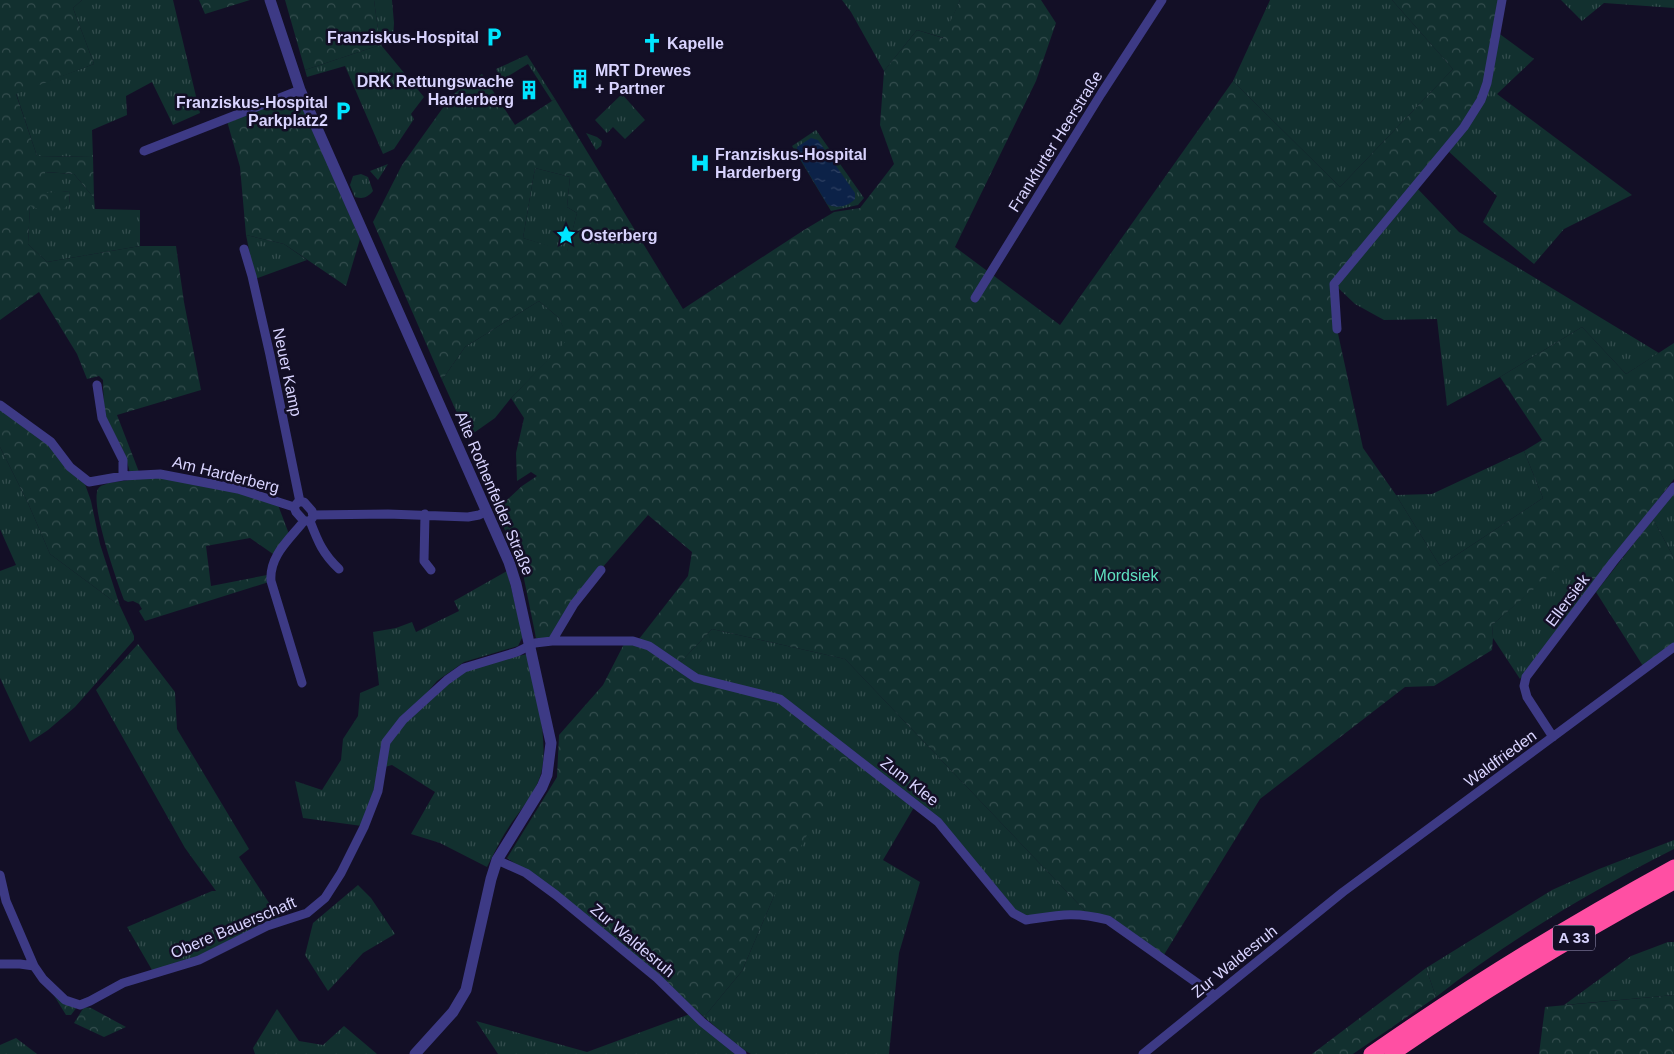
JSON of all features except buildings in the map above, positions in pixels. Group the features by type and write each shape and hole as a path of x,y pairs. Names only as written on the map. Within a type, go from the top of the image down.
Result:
{"highway":[{"name":"A 33","path":"1371,1054 1534,948 1674,867"},
{"name":"A 33","path":"1392,1054 1540,958 1674,882"}],"street":[{"name":"Alte Rothenfelder Straße","path":"270,0 300,90 509,562 530,646 550,743 550,760 542,787 497,860 466,990 453,1012 415,1054"},
{"name":"Frankfurter Heerstraße","path":"975,298 1101,94 1162,0"},
{"path":"1337,329 1334,284 1464,127 1481,100 1487,83 1502,0"},
{"path":"144,151 300,90"},
{"name":"Neuer Kamp","path":"244,249 270,355 297,504"},
{"path":"97,385 102,418 123,460 123,476"},
{"name":"Am Harderberg","path":"0,405 51,442 70,467 84,480 93,482 123,476 160,474 238,489 297,504"},
{"name":"Ellersiek","path":"1553,737 1527,697 1524,686 1526,677 1674,486"},
{"path":"297,504 296,512 309,519 425,514 468,516 479,515 487,511"},
{"path":"425,514 424,561 432,570"},
{"path":"309,519 326,557 339,570"},
{"path":"302,682 270,574 274,558 309,519"},
{"path":"552,641 574,604 601,570"},
{"name":"Zum Klee","path":"530,646 552,641 633,641 649,646 696,678 780,699 938,822 1013,913 1026,920 1070,913 1088,914 1108,920 1214,996"},
{"name":"Obere Bauerschaft","path":"0,875 6,901 34,966 43,979 65,1000 80,1004 90,1001 123,983 198,960 267,926 307,912 324,898 340,873 364,826 378,790 386,742 403,720 446,680 464,668 517,652 530,646"},
{"name":"Waldfrieden","path":"1343,892 1674,648"},
{"name":"Zur Waldesruh","path":"497,860 526,873 556,895 657,978 702,1022 742,1054"},
{"name":"Zur Waldesruh","path":"1144,1054 1343,892"},
{"path":"0,964 34,966"}],"green space":[{"path":"0,0 82,0 73,8 94,64 16,94 37,156 93,157 94,198 74,174 45,172 44,193 70,191 69,204 56,216 30,206 28,244 47,262 140,246 176,246 184,302 201,390 117,415 139,472 130,473 125,454 104,414 103,380 99,376 87,379 77,354 39,292 0,320"},
{"path":"82,0 173,0 200,113 173,125 152,82 126,96 127,115 92,130 93,157 37,156 16,93 94,64 73,8"},
{"path":"199,0 250,0 205,14"},
{"path":"285,0 374,0 380,45 305,70"},
{"path":"374,0 392,0 393,39 381,45 424,97 411,114 414,119 394,149 383,154 345,66 307,77 305,70 380,45"},
{"path":"842,0 960,0 944,38 917,30 884,71 851,12"},
{"name":"Mordsiek","path":"960,0 1041,0 1056,23 1036,81 955,247 1060,325 1233,81 1340,187 1453,69 1392,0 1502,0 1481,100 1334,284 1337,329 1363,448 1396,495 1440,566 1543,498 1524,451 1542,440 1500,377 1582,327 1626,374 1674,343 1674,479 1586,593 1563,564 1492,625 1492,650 1434,686 1405,687 1260,799 1162,958 1108,920 1088,914 845,659 712,629 678,665 696,678 780,699 851,754 774,896 742,971 704,1017 609,933 559,894 507,858 557,777 559,735 603,685 624,644 639,639 688,576 692,552 648,515 569,606 549,638 536,638 522,569 496,510 522,486 537,476 531,472 517,481 516,453 524,418 511,398 568,339 559,318 539,301 465,347 442,380 373,222 402,165 452,95 482,74 515,125 555,99 683,309 834,212 860,208 894,164 880,125 884,71 917,30 943,38","holes":["535,168 570,177 567,207 577,213 567,251 523,238"]},
{"path":"1270,0 1392,0 1453,69 1340,187 1233,81"},
{"path":"1561,0 1674,0 1674,8 1604,3 1582,21"},
{"path":"1497,32 1534,59 1497,94 1632,195 1564,229 1534,264 1483,222 1497,196 1446,149"},
{"path":"527,55 555,99 552,101 528,64 505,78 500,77 496,69"},
{"path":"622,94 645,120 625,139 613,127 607,133 595,120"},
{"path":"292,96 300,101 360,239 346,286 284,244 246,235 240,167 227,121"},
{"path":"816,130 864,198 858,205 831,211 792,146"},
{"path":"586,133 602,141 601,146 596,150"},
{"path":"388,164 378,180 370,171"},
{"path":"535,168 570,177 567,207 577,213 567,252 523,238"},
{"path":"44,172 74,174 94,198 95,209 140,210 140,246 47,262 28,244 30,205 69,204 70,191 44,194"},
{"path":"361,174 368,177 373,191 367,197 360,198 355,197 350,185 353,176"},
{"path":"1415,186 1459,232 1659,353 1626,374 1582,327 1500,377 1447,406 1437,319 1384,320 1355,304 1334,284"},
{"path":"246,235 284,244 307,260 255,279"},
{"path":"539,301 559,318 569,339 511,398 495,418 468,437 442,380 465,347"},
{"path":"0,405 51,442 85,484 91,501 100,544 120,606 50,554 28,503 0,447"},
{"path":"0,447 28,503 50,554 120,606 134,636 134,640 75,707 48,730 30,742 0,678 0,571 16,565 0,529"},
{"path":"1524,451 1543,498 1440,566 1396,495 1432,494"},
{"path":"160,476 237,492 278,505 289,534 273,554 250,538 206,546 211,586 267,575 269,582 145,621 139,611 142,609 139,604 124,600 105,544 97,498 98,489 108,483"},
{"path":"1674,493 1674,558 1653,519"},
{"path":"1653,519 1674,558 1674,643 1643,666 1596,592"},
{"path":"1563,563 1586,593 1520,679 1493,638 1492,625"},
{"path":"507,571 523,636 518,646 464,662 437,681 408,715 464,668 527,654 541,719 544,753 542,768 535,789 500,841 487,867 440,843 411,834 435,792 392,765 381,768 362,826 303,818 295,781 322,790 341,760 343,739 358,716 360,693 379,685 373,632 396,628 412,622 416,632 459,611 454,601"},
{"path":"712,629 845,659 1088,914 1026,920 1013,913 938,822 916,804 883,860 920,882 899,953 889,1054 751,1054 740,1048 704,1017 742,971 774,896 696,678 678,665"},
{"path":"138,644 175,692 177,729 249,849 239,857 279,918 194,959 152,970 127,927 216,891 185,848 96,690"},
{"path":"1674,840 1674,849 1551,917 1492,956 1436,997 1426,968 1552,890 1599,869"},
{"path":"358,885 371,898 395,934 363,953 328,991 305,955 313,923"},
{"path":"1668,942 1674,942 1674,995 1564,1005 1631,956"},
{"path":"1426,968 1436,997 1353,1054 1312,1054"},
{"path":"50,989 77,1007 71,1015 66,1015"},
{"path":"1674,995 1674,1054 1539,1054 1545,1007"},
{"path":"84,1007 91,1008 126,1027 104,1037 74,1023"},
{"path":"277,1009 299,1041 323,1045 344,1026 377,1054 255,1054 253,1048"},
{"path":"690,1014 735,1054 498,1054 476,1021 587,1052"},
{"path":"16,1038 37,1054 0,1054 0,1045"}],"water":[{"path":"811,138 818,140 855,193 855,199 849,204 838,207 827,204 797,153 797,147"}],"place":[{"name":"Franziskus-Hospital","path":"494,37"},
{"name":"Kapelle","path":"652,43"},
{"name":"MRT Drewes + Partner","path":"580,79"},
{"name":"DRK Rettungswache Harderberg","path":"529,90"},
{"name":"Franziskus-Hospital Parkplatz2","path":"343,111"},
{"name":"Franziskus-Hospital Harderberg","path":"700,163"},
{"name":"Osterberg","path":"566,235"}]}
